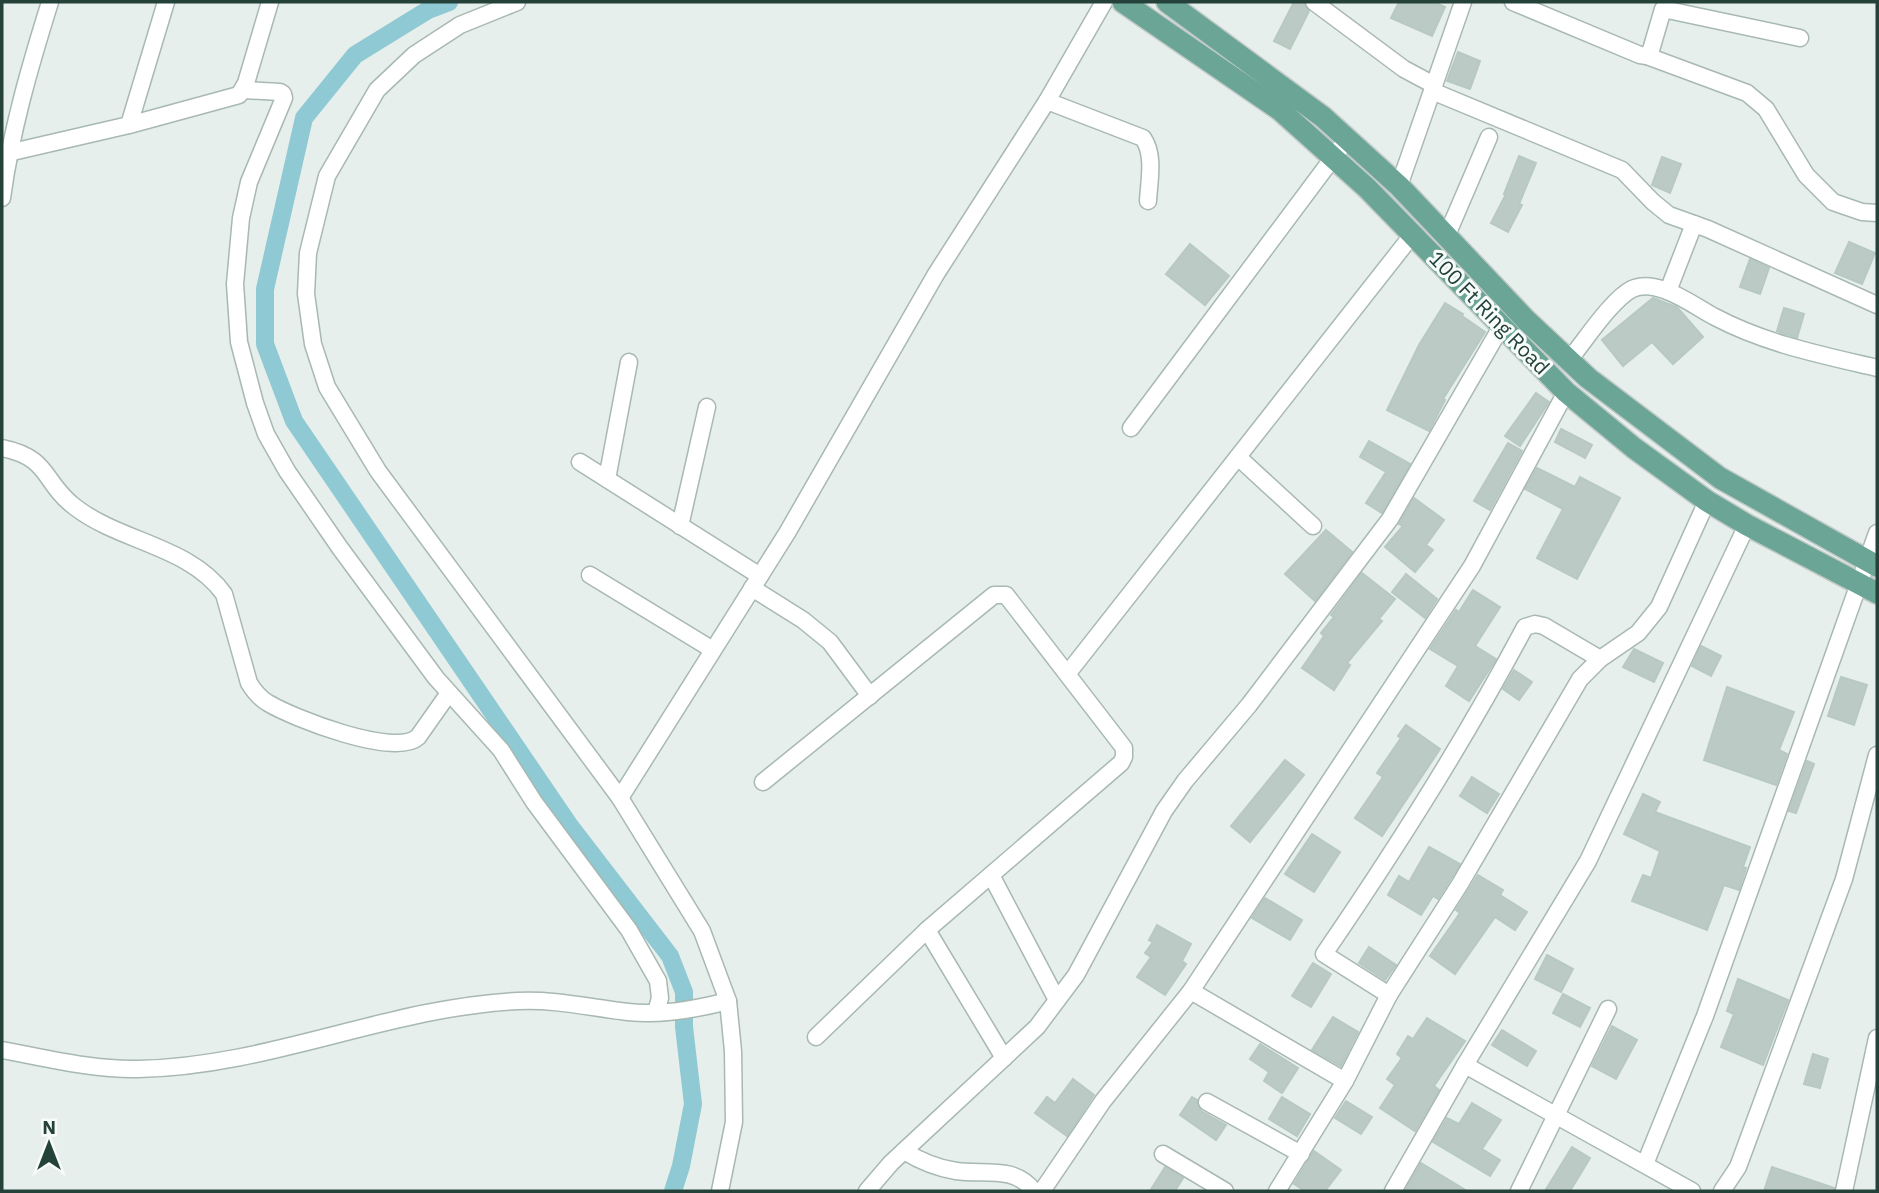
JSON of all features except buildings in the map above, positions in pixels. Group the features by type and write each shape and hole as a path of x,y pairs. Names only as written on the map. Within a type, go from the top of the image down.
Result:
{"main road":[{"name":"100 Ft Ring Road","path":"1123,2 1280,110 1413,234 1566,392 1634,448 1707,501 1747,525 1868,588"},
{"name":"100 Ft Ring Road","path":"1175,4 1348,139 1399,186 1526,320 1588,378 1720,478 1873,564"}],"street":[{"path":"2,198 8,153 50,2"},
{"path":"130,125 166,2"},
{"path":"8,153 130,125 236,96 243,90 270,2"},
{"path":"517,2 460,25 414,55 377,90 327,176 307,253 306,295 313,344 327,387 378,471 620,798 702,931 733,1051 734,1122 720,1191"},
{"path":"620,798 787,533 936,274 1047,101 1104,2"},
{"path":"1314,2 1433,88 1622,170 1669,215 1877,305"},
{"path":"1399,186 1463,2"},
{"path":"1513,2 1640,55 1747,93 1766,109 1806,174 1833,202 1862,212 1877,213"},
{"path":"1647,56 1664,6 1800,38"},
{"path":"243,90 280,92 284,98 248,182 241,218 235,284 239,342 265,434 287,471 348,559 449,693 506,757 534,802 629,930 658,981 662,1012"},
{"path":"1047,101 1143,138 1149,146 1150,157 1148,201"},
{"path":"1447,236 1489,137"},
{"path":"1131,428 1348,139"},
{"path":"1668,291 1694,224"},
{"path":"1068,673 1413,234"},
{"path":"1569,360 1617,301 1633,288 1649,286 1668,291 1759,338 1877,369"},
{"path":"867,1191 891,1163 1037,1027 1076,975 1164,811 1185,781 1249,705 1390,519 1501,327"},
{"path":"607,479 629,362"},
{"path":"1042,1191 1103,1101 1191,991 1472,566 1566,392"},
{"path":"680,526 707,407"},
{"path":"2,448 30,456 74,506 97,522 199,569 217,584 224,594 249,683 268,703 341,734 402,745 412,743 418,737 449,693"},
{"path":"1238,457 1313,526"},
{"path":"580,462 680,526 756,582 830,642 870,695"},
{"path":"1277,1191 1345,1081 1389,995 1460,884 1580,680 1600,659 1638,633 1658,607 1707,501"},
{"path":"1393,1191 1465,1065 1588,861 1747,525"},
{"path":"1645,1164 1705,1016 1868,588 1877,533"},
{"path":"590,575 713,650"},
{"path":"763,782 994,595 1000,594 1006,595 1124,748 1121,764 928,930 816,1037"},
{"path":"1389,995 1324,954 1366,894 1495,684 1525,627 1535,624 1544,626 1600,659"},
{"path":"1722,1191 1738,1167 1844,879 1877,755"},
{"path":"991,875 1057,1000"},
{"path":"928,930 1004,1058"},
{"path":"1191,991 1345,1081"},
{"path":"2,1050 102,1067 137,1070 177,1067 241,1056 449,1008 519,1001 558,1002 631,1013 662,1012 721,1003"},
{"path":"1519,1191 1608,1009"},
{"path":"1844,1191 1877,1038"},
{"path":"1465,1065 1692,1191"},
{"path":"1207,1102 1301,1154"},
{"path":"904,1151 922,1162 958,1171 1013,1174 1026,1181 1034,1191"},
{"path":"1163,1154 1225,1191"}],"waterway":[{"path":"449,2 428,10 355,55 304,118 265,289 265,344 294,421 570,826 670,956 684,992 684,1027 693,1104 681,1166 673,1191"}]}
